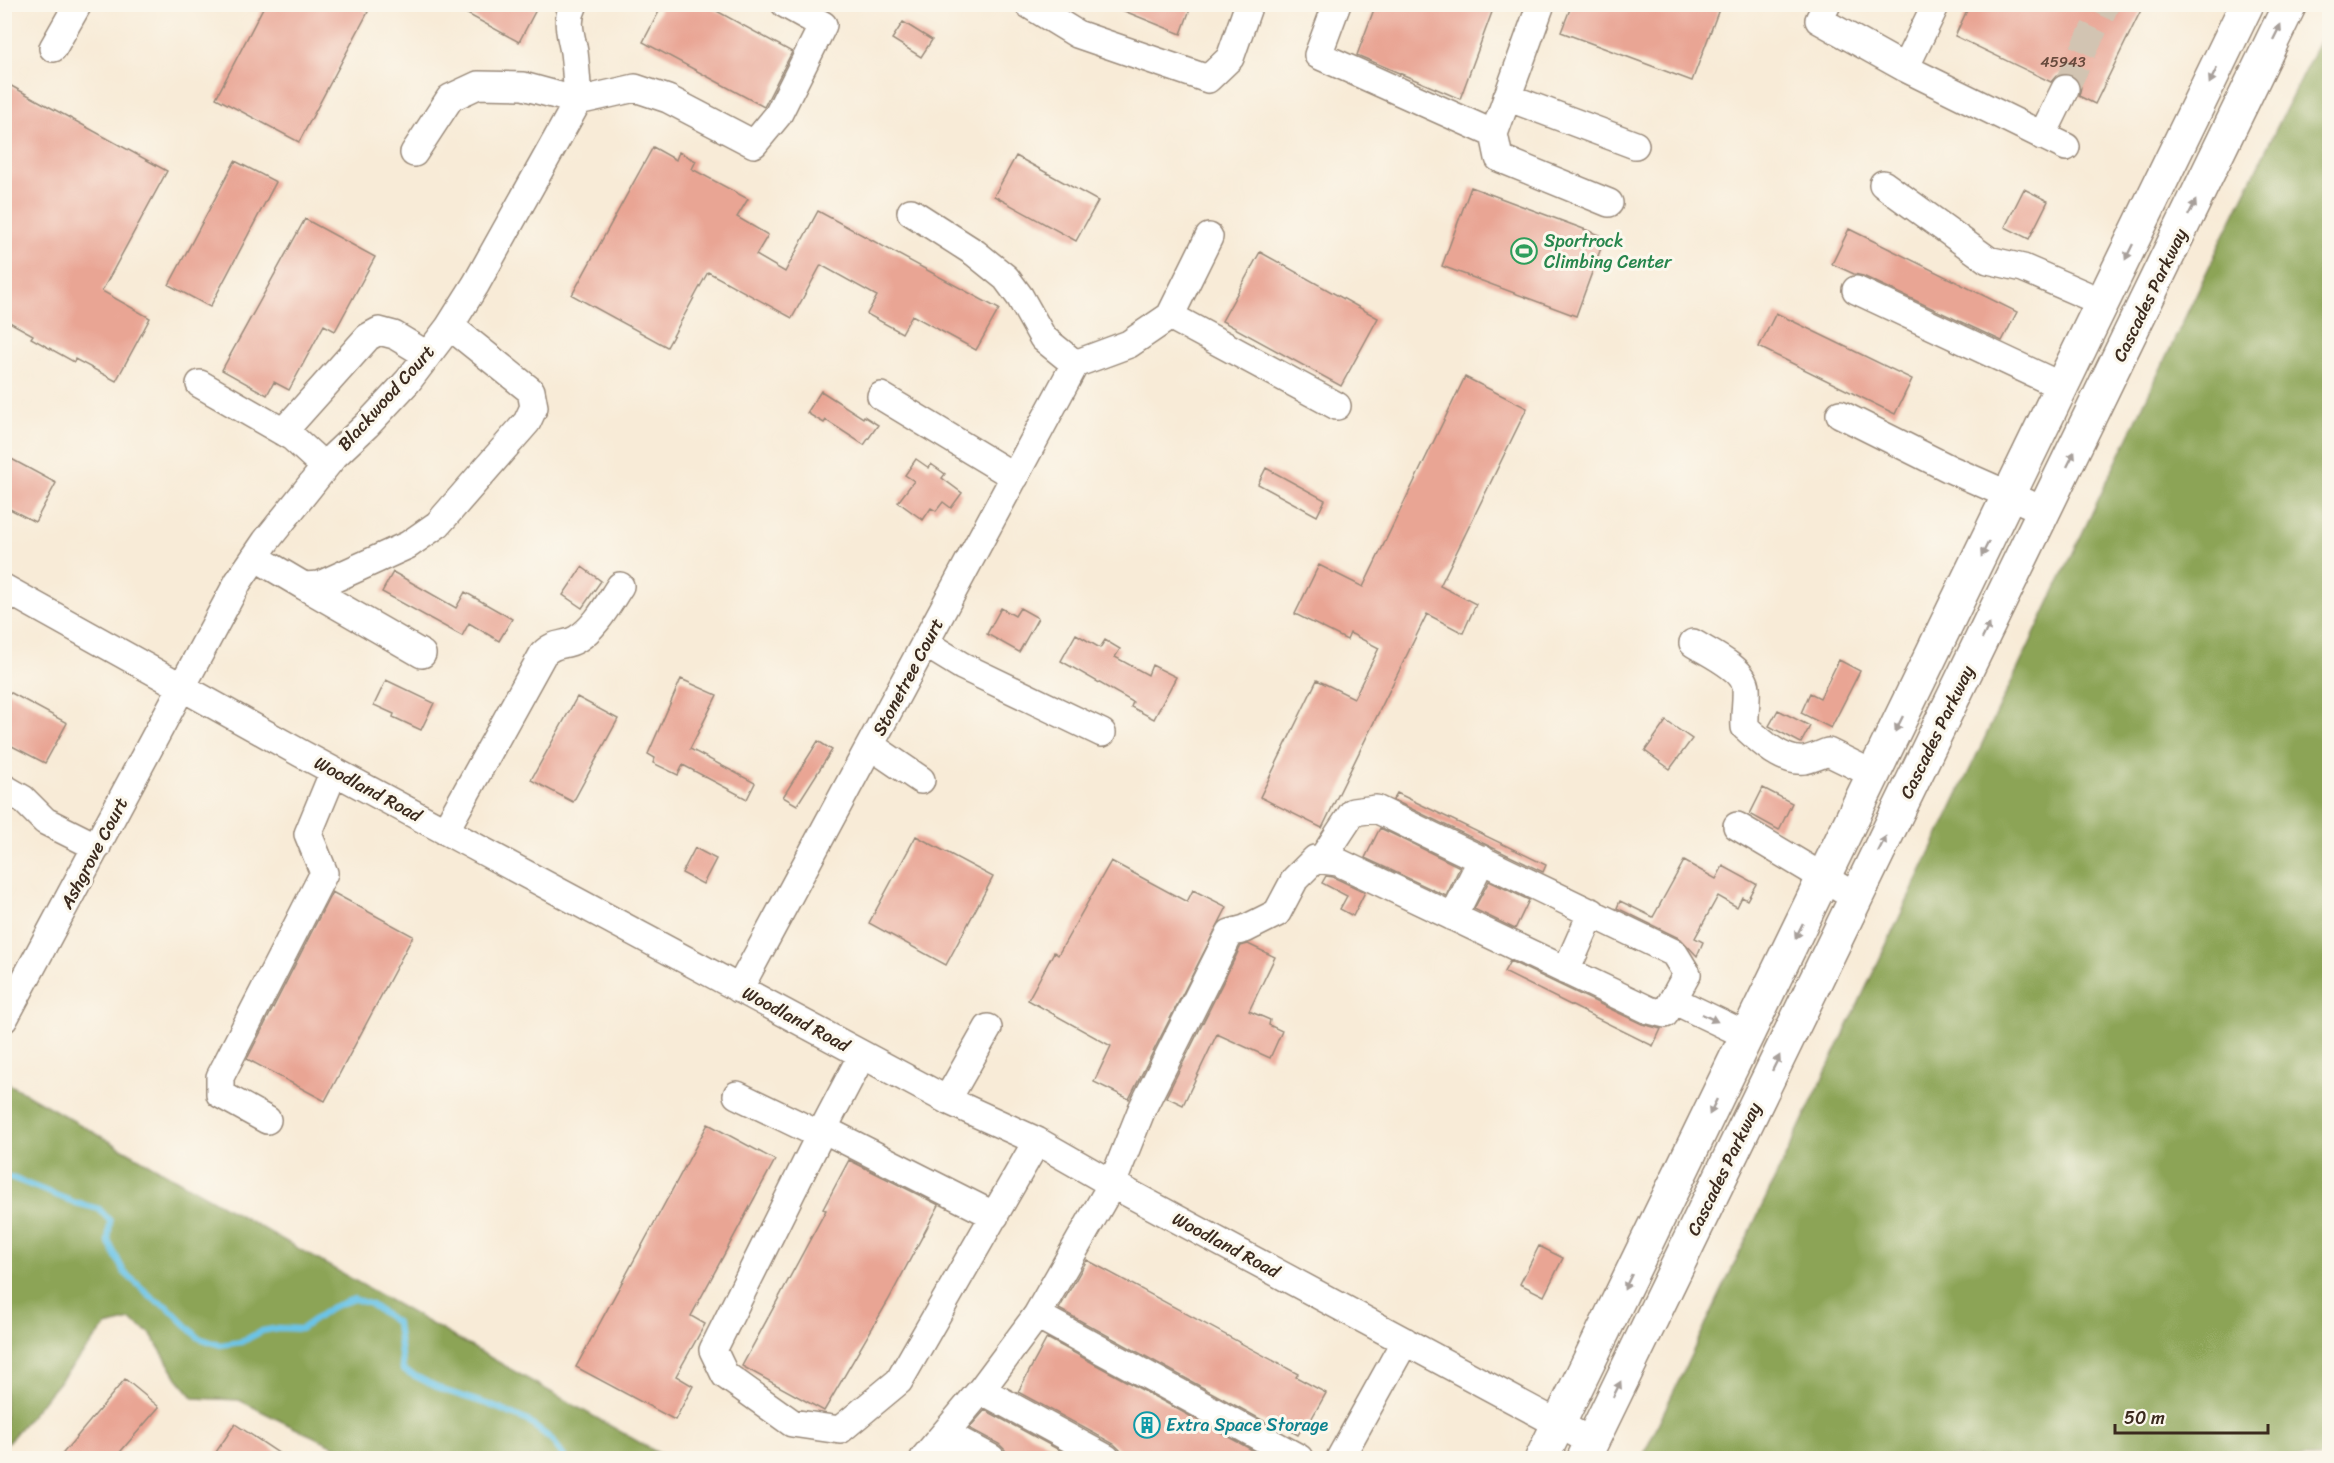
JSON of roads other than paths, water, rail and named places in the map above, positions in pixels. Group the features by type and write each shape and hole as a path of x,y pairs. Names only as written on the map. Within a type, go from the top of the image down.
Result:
{"main road":[{"name":"Cascades Parkway","path":"1542,1458 2247,4"},
{"name":"Cascades Parkway","path":"1588,1450 2290,4"}],"street":[{"path":"53,48 78,4"},
{"path":"574,4 569,14 568,31 573,50 578,101"},
{"path":"414,153 450,98 478,85 523,86 578,101 635,88 668,99 754,144 778,115 823,26 785,4"},
{"path":"1028,4 1077,34 1208,79 1230,58 1249,4"},
{"path":"1337,4 1318,55 1494,134"},
{"path":"1541,4 1494,134 1499,158 1609,203"},
{"path":"1827,4 1819,20 1905,68 2054,142 2065,89"},
{"path":"1905,68 1936,4"},
{"path":"1508,97 1635,145"},
{"name":"Blackwood Court","path":"184,688 238,582 255,557 325,467 401,388 450,326 476,284 578,101"},
{"path":"1883,184 1988,260 2023,268 2104,303"},
{"path":"911,212 975,253 1006,278 1020,297 1043,338 1075,364 1129,344 1170,316 1209,237"},
{"path":"1856,290 2063,387"},
{"path":"1170,316 1337,406"},
{"path":"304,586 320,585 337,579 408,545 438,524 527,422 534,408 531,391 450,326"},
{"path":"283,432 368,337 379,331 394,335 427,355"},
{"name":"Stonetree Court","path":"739,988 1075,364"},
{"path":"200,384 292,437 325,467"},
{"path":"881,396 1015,477"},
{"path":"1840,414 1950,469 2045,511"},
{"path":"255,557 422,654"},
{"path":"445,831 543,654 551,646 570,643 590,629 620,586"},
{"name":"Woodland Road","path":"4,588 445,831 946,1100 1037,1141 1112,1184 1405,1341 1558,1425 1588,1450"},
{"path":"1693,643 1740,673 1746,687 1743,711 1745,727 1761,742 1788,758 1803,760 1828,752 1875,775"},
{"path":"926,644 962,666 1102,733"},
{"name":"Ashgrove Court","path":"4,1018 12,986 97,847 184,688"},
{"path":"871,746 921,780"},
{"path":"267,1120 220,1094 220,1077 324,873 308,834 334,771"},
{"path":"4,788 23,799 45,822 97,847"},
{"path":"924,1458 981,1390 1037,1315 1112,1184 1142,1109 1230,933 1245,929 1277,913 1295,879 1315,859 1338,862 1649,1010 1665,1014 1687,974 1674,952 1376,809 1353,812 1322,859"},
{"path":"1737,826 1856,897"},
{"path":"1453,917 1482,859"},
{"path":"1566,970 1592,912"},
{"path":"1673,1000 1748,1036"},
{"path":"946,1100 988,1028"},
{"path":"862,1055 821,1132 713,1350 724,1375 792,1423 840,1430 898,1381 1037,1141"},
{"path":"737,1095 821,1132 995,1216"},
{"path":"1037,1315 1299,1458"},
{"path":"1340,1458 1405,1341"},
{"path":"981,1390 1106,1458"},
{"path":"945,1433 991,1458"}],"waterway":[{"path":"4,1178 10,1177 76,1203 99,1209 110,1221 108,1241 124,1272 155,1300 168,1307 199,1338 220,1345 241,1342 262,1331 278,1328 301,1329 332,1307 354,1299 370,1304 397,1323 403,1370 443,1390 490,1405 526,1420 550,1438 565,1458"}],"tunnel":[{"path":"2065,89 2106,4"}],"place":[{"name":"Sportrock Climbing Center","path":"1524,251"},
{"name":"Extra Space Storage","path":"1147,1425"}]}
